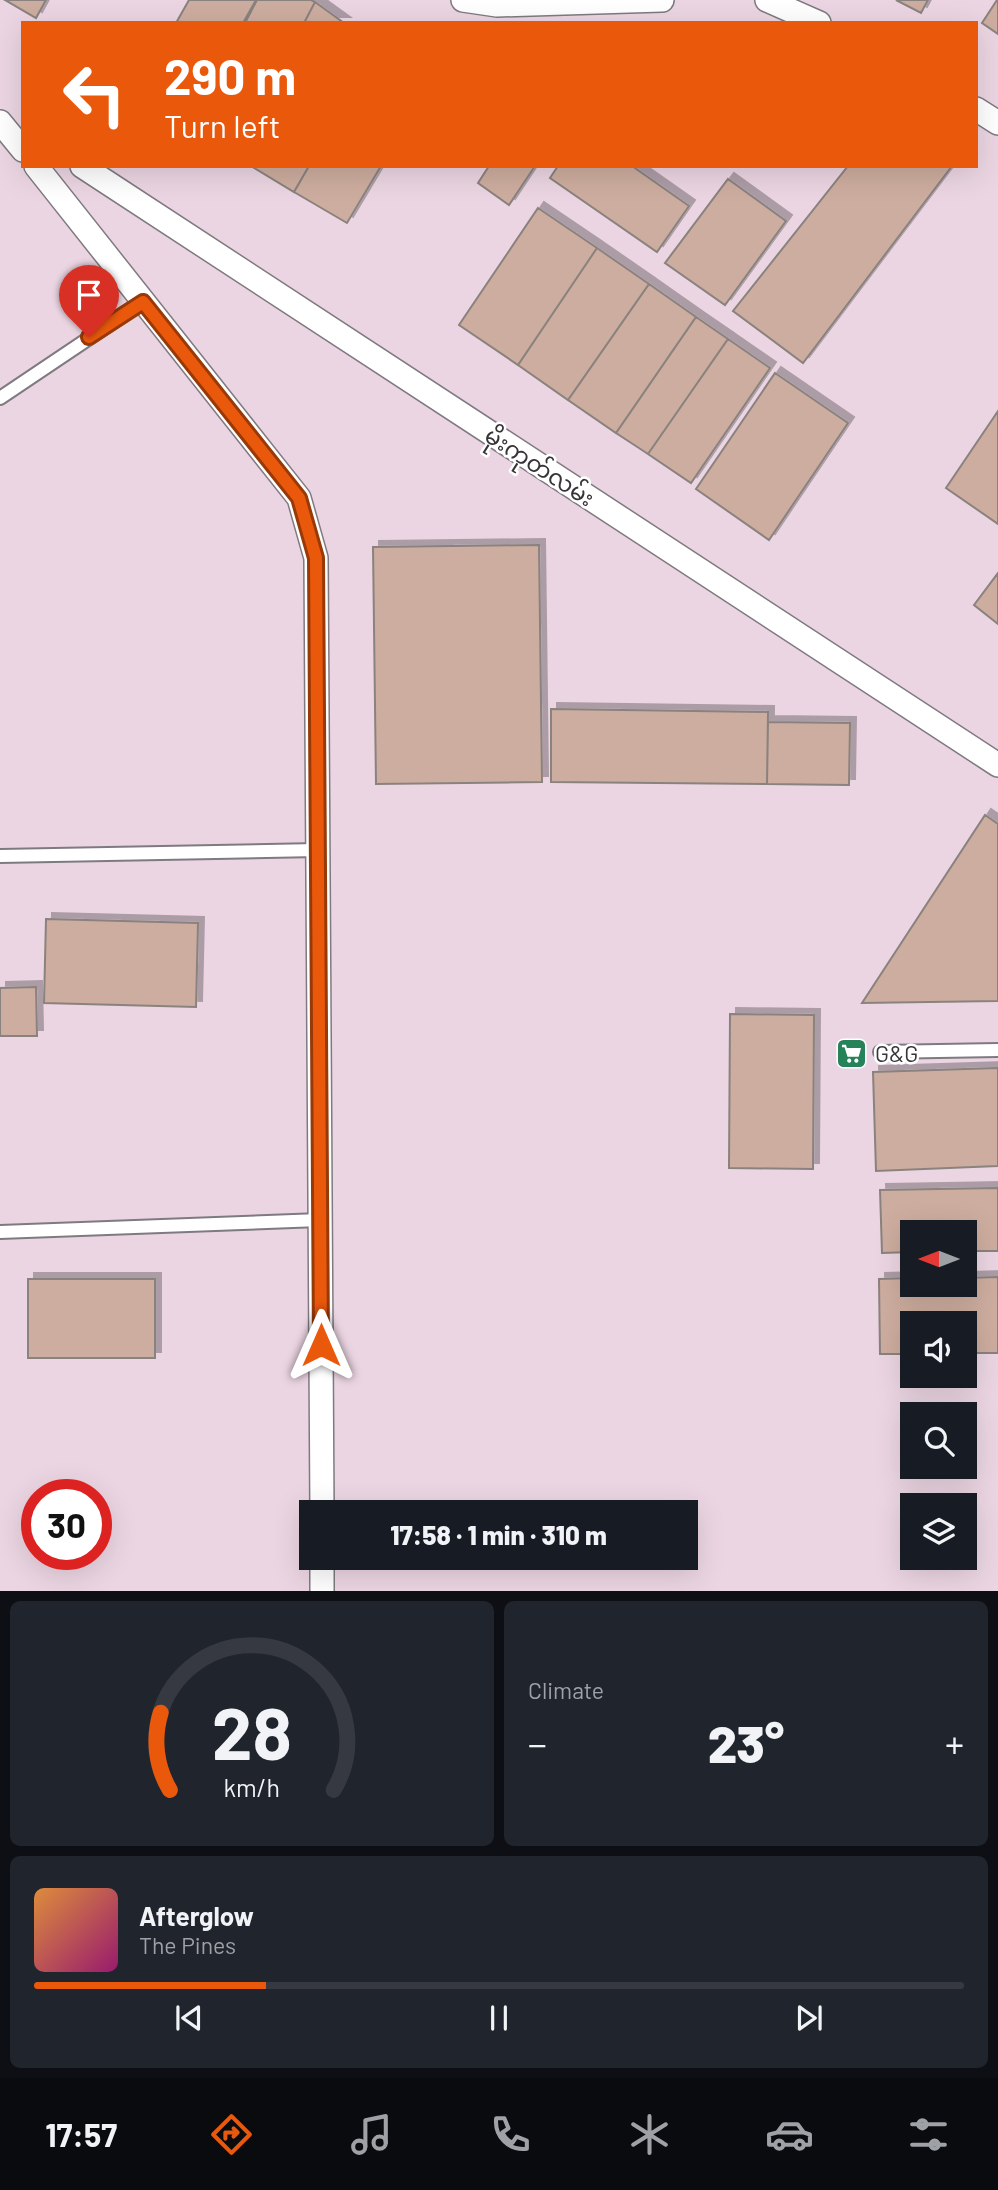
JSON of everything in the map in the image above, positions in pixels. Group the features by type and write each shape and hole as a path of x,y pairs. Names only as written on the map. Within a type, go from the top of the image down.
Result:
{"street":[{"path":"463,0 497,5 662,0"},
{"path":"767,0 814,21"},
{"path":"978,110 998,123"},
{"path":"0,113 21,127"},
{"path":"0,122 21,148"},
{"path":"38,168 299,498 316,558 322,1500"},
{"name":"မိုးကုတ်လမ်း","path":"85,168 998,765"},
{"path":"322,1570 323,1591"}],"lane":[{"path":"0,398 143,302"},
{"path":"0,856 318,850"},
{"path":"880,1052 998,1050"},
{"path":"0,1232 320,1220"}],"shaded area":[{"path":"0,0 998,0 998,1591 0,1591"}],"building":[{"path":"5,0 46,0 36,18"},
{"path":"189,0 256,0 244,21 177,21"},
{"path":"257,0 315,2 305,21 246,21"},
{"path":"896,0 928,0 921,13"},
{"path":"998,0 998,34 982,23"},
{"path":"315,2 341,21 305,21"},
{"path":"254,168 308,168 294,192"},
{"path":"308,168 380,168 347,223 294,192"},
{"path":"488,168 534,168 509,205 478,183"},
{"path":"557,168 635,168 689,206 657,252 550,178"},
{"path":"846,168 950,168 803,363 733,311"},
{"path":"728,179 786,221 725,305 665,263"},
{"path":"538,208 597,248 518,365 459,325"},
{"path":"597,248 649,284 568,400 518,365"},
{"path":"649,284 696,317 616,433 568,400"},
{"path":"696,317 728,339 648,454 616,433"},
{"path":"728,339 770,368 691,483 648,454"},
{"path":"775,373 848,423 769,540 696,489"},
{"path":"998,411 998,524 946,488"},
{"path":"539,545 542,782 376,784 373,547"},
{"path":"998,573 998,624 974,605"},
{"path":"551,709 768,712 767,784 551,782"},
{"path":"768,722 850,723 849,785 767,784"},
{"path":"985,815 998,824 998,1001 862,1003"},
{"path":"46,919 198,923 196,1007 44,1003"},
{"path":"36,987 37,1036 0,1036 0,988"},
{"path":"730,1014 814,1015 813,1169 729,1168"},
{"path":"998,1068 998,1166 876,1171 873,1072"},
{"path":"998,1188 998,1251 977,1251 977,1220 900,1220 900,1252 882,1253 880,1190"},
{"path":"998,1277 998,1353 977,1353 977,1311 900,1311 900,1354 880,1354 879,1279 900,1278 900,1297 977,1297 977,1278"},
{"path":"28,1279 155,1279 155,1358 28,1358"}],"place":[{"name":"G&G","path":"852,1053"}],"route":[{"path":"89,337 143,302 299,498 316,558 321,1345"}]}
